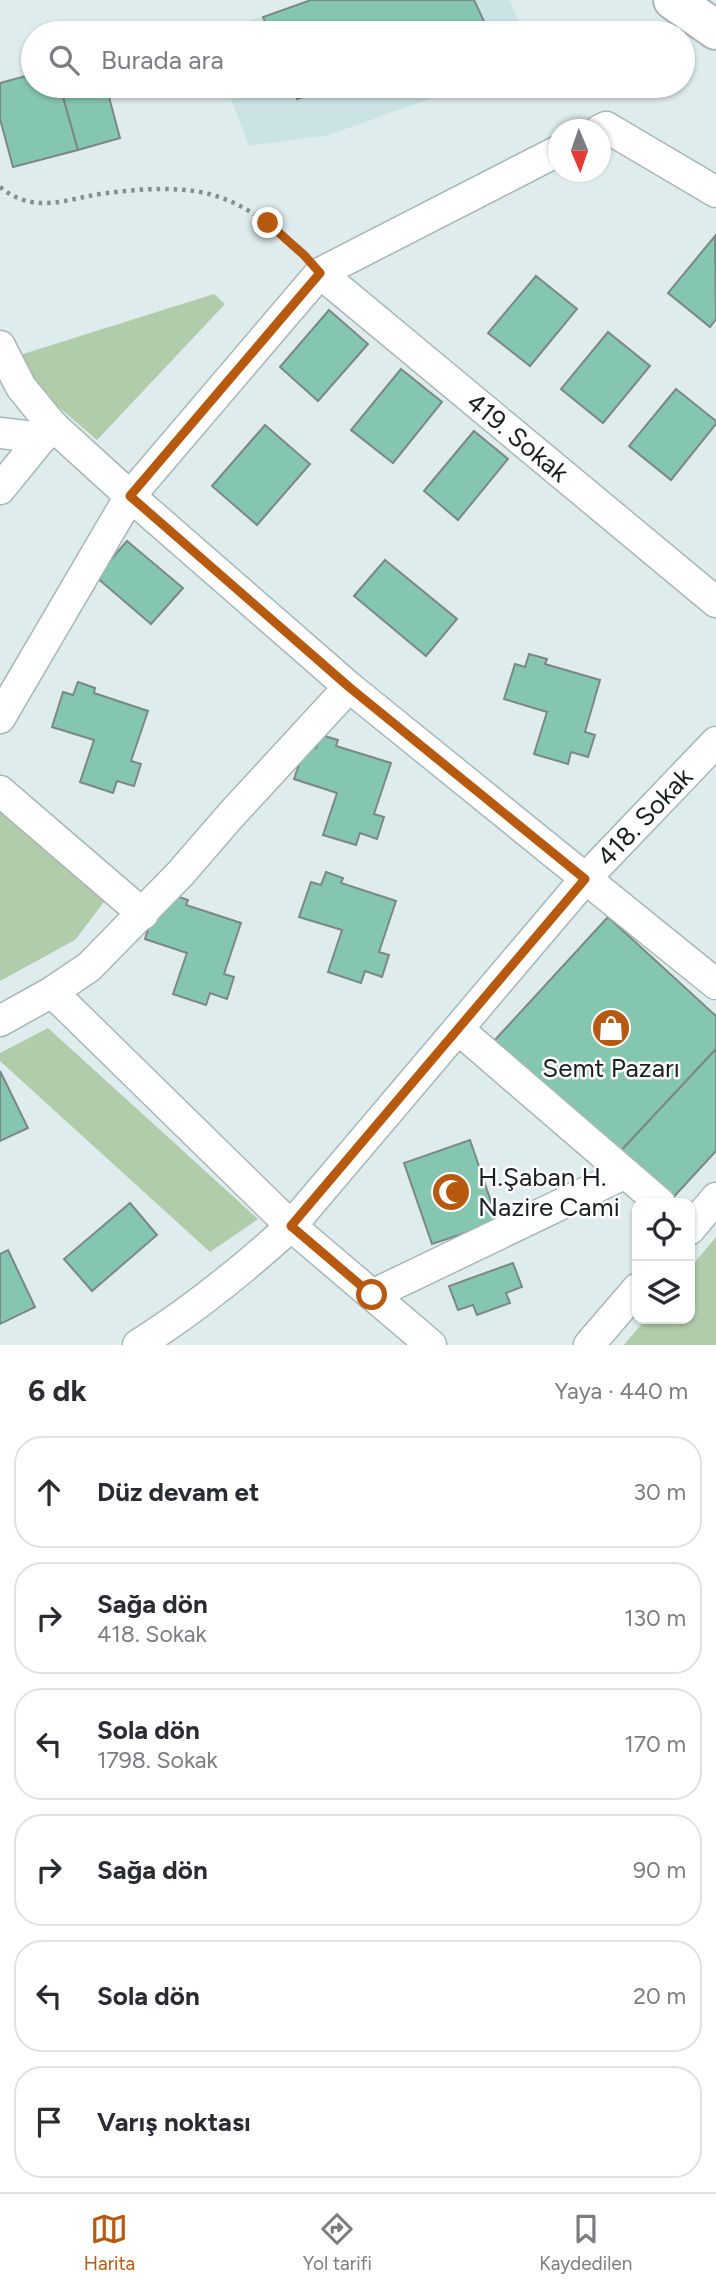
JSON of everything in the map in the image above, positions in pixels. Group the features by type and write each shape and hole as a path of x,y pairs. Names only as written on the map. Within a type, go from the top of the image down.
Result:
{"highway":[{"path":"673,0 716,30"}],"street":[{"path":"611,130 716,192"},
{"path":"0,718 130,496 320,273 548,156"},
{"name":"419. Sokak","path":"320,273 716,602"},
{"path":"0,346 47,432 130,496 349,687 716,984"},
{"path":"0,433 47,432"},
{"path":"0,489 47,432"},
{"path":"0,1021 52,992 89,967 143,914 349,687"},
{"name":"418. Sokak","path":"138,1345 248,1265 291,1226 585,879 711,756"},
{"path":"0,791 143,914"},
{"path":"52,992 291,1226 431,1345"},
{"path":"458,1028 654,1198"},
{"path":"372,1295 624,1174"},
{"path":"695,1222 716,1198"},
{"path":"589,1345 632,1295"}],"path":[{"path":"0,187 21,200 44,204 129,190 196,191 209,194 235,203 268,223 320,273"}],"shaded area":[{"path":"311,0 509,0 519,21 246,21"},
{"path":"231,98 432,98 329,135 249,146"}],"green space":[{"path":"214,294 225,304 97,440 4,360"},
{"path":"0,804 107,898 75,940 0,981"},
{"path":"48,1028 258,1219 210,1252 0,1061 0,1053"},
{"path":"716,1237 716,1345 624,1345 642,1324 695,1324 695,1262"}],"building":[{"path":"311,0 474,0 484,21 265,21 263,17"},
{"path":"21,77 21,98 63,98 78,150 13,167 0,119 0,83"},
{"path":"63,98 109,98 120,138 78,150"},
{"path":"715,236 716,319 710,327 668,293"},
{"path":"536,276 577,309 530,366 488,333"},
{"path":"329,310 368,344 318,401 280,367"},
{"path":"608,332 650,366 603,423 561,389"},
{"path":"401,369 442,402 393,463 351,430"},
{"path":"676,389 716,421 716,424 671,480 629,446"},
{"path":"265,425 310,464 257,525 212,486"},
{"path":"474,431 508,459 458,520 424,491"},
{"path":"127,541 183,588 151,624 96,577"},
{"path":"385,560 457,619 426,656 354,596"},
{"path":"529,654 547,659 545,664 600,680 585,732 595,735 588,757 571,752 568,764 534,754 547,712 504,699 515,664 525,667"},
{"path":"78,682 95,688 94,693 148,711 131,761 141,764 134,786 117,781 113,793 80,782 94,740 52,727 63,692 73,695"},
{"path":"321,735 338,740 336,746 391,763 374,814 384,817 377,839 360,833 356,845 323,835 337,793 294,779 306,744 316,748"},
{"path":"326,872 343,878 341,883 396,901 379,952 389,955 382,977 365,971 361,983 328,972 342,930 299,917 311,882 321,885"},
{"path":"171,894 188,900 186,905 241,923 224,974 234,977 227,999 210,993 206,1005 173,994 187,953 145,939 156,904"},
{"name":"Semt Pazarı","path":"608,917 716,1016 716,1049 618,1154 494,1041"},
{"path":"716,1049 716,1151 673,1198 665,1198 618,1154"},
{"path":"0,1071 28,1128 0,1141"},
{"name":"H.Şaban H. Nazire Cami","path":"470,1140 498,1222 432,1244 404,1163"},
{"path":"130,1203 157,1235 92,1291 64,1259"},
{"path":"8,1250 35,1307 0,1324 0,1254"},
{"path":"513,1263 522,1287 506,1293 510,1303 477,1315 473,1305 458,1310 449,1286"}],"place":[{"name":"Semt Pazarı","path":"611,1028"},
{"name":"H.Şaban H. Nazire Cami","path":"451,1192"}],"route":[{"path":"268,223 320,273 130,496 349,687 585,879 291,1226 372,1295"}]}
